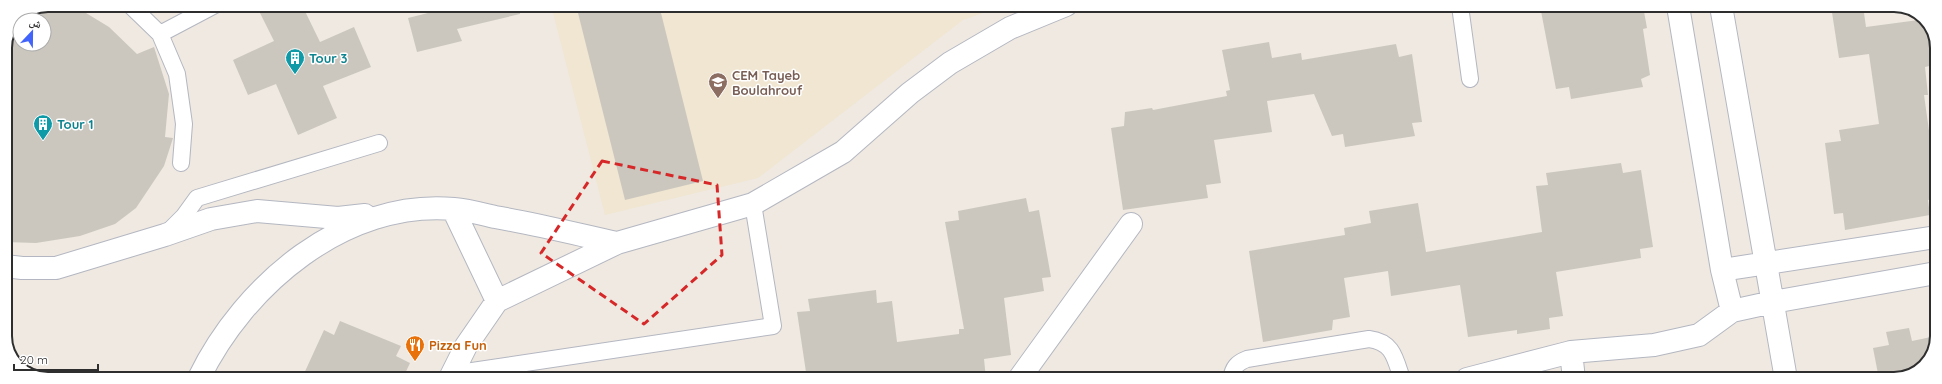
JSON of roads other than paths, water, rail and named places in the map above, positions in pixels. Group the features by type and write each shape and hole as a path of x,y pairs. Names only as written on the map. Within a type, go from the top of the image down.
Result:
{"street":[{"path":"453,372 466,346 497,301 617,243 754,204 843,152 910,93 950,63 1010,28 1049,12"},
{"path":"1679,12 1722,270 1732,311"},
{"path":"1722,12 1785,372"},
{"path":"12,267 56,268 211,219 257,211 338,218 402,210 453,209 529,223 617,243"},
{"path":"453,209 497,301"},
{"path":"202,372 204,366 241,313 276,276 313,247 356,224 402,210"},
{"path":"1024,372 1131,224"},
{"path":"1722,270 1930,238"},
{"path":"1494,372 1571,352 1654,346 1699,335 1732,311 1773,302 1930,274"},
{"path":"1571,352 1573,372"}],"lane":[{"path":"137,12 160,34 177,74 184,124 181,163"},
{"path":"160,34 202,12"},
{"path":"1461,12 1470,79"},
{"path":"12,257 27,260 61,258 131,239 164,235 184,216 197,198 378,143"},
{"path":"477,372 773,326 754,204"},
{"path":"1231,372 1232,369 1238,363 1248,359 1369,339 1381,341 1390,347 1399,372"}],"place":[{"name":"Tour 3","path":"295,75"},
{"name":"CEM Tayeb Boulahrouf","path":"718,99"},
{"name":"Tour 1","path":"43,141"},
{"name":"Pizza Fun","path":"415,362"}]}
